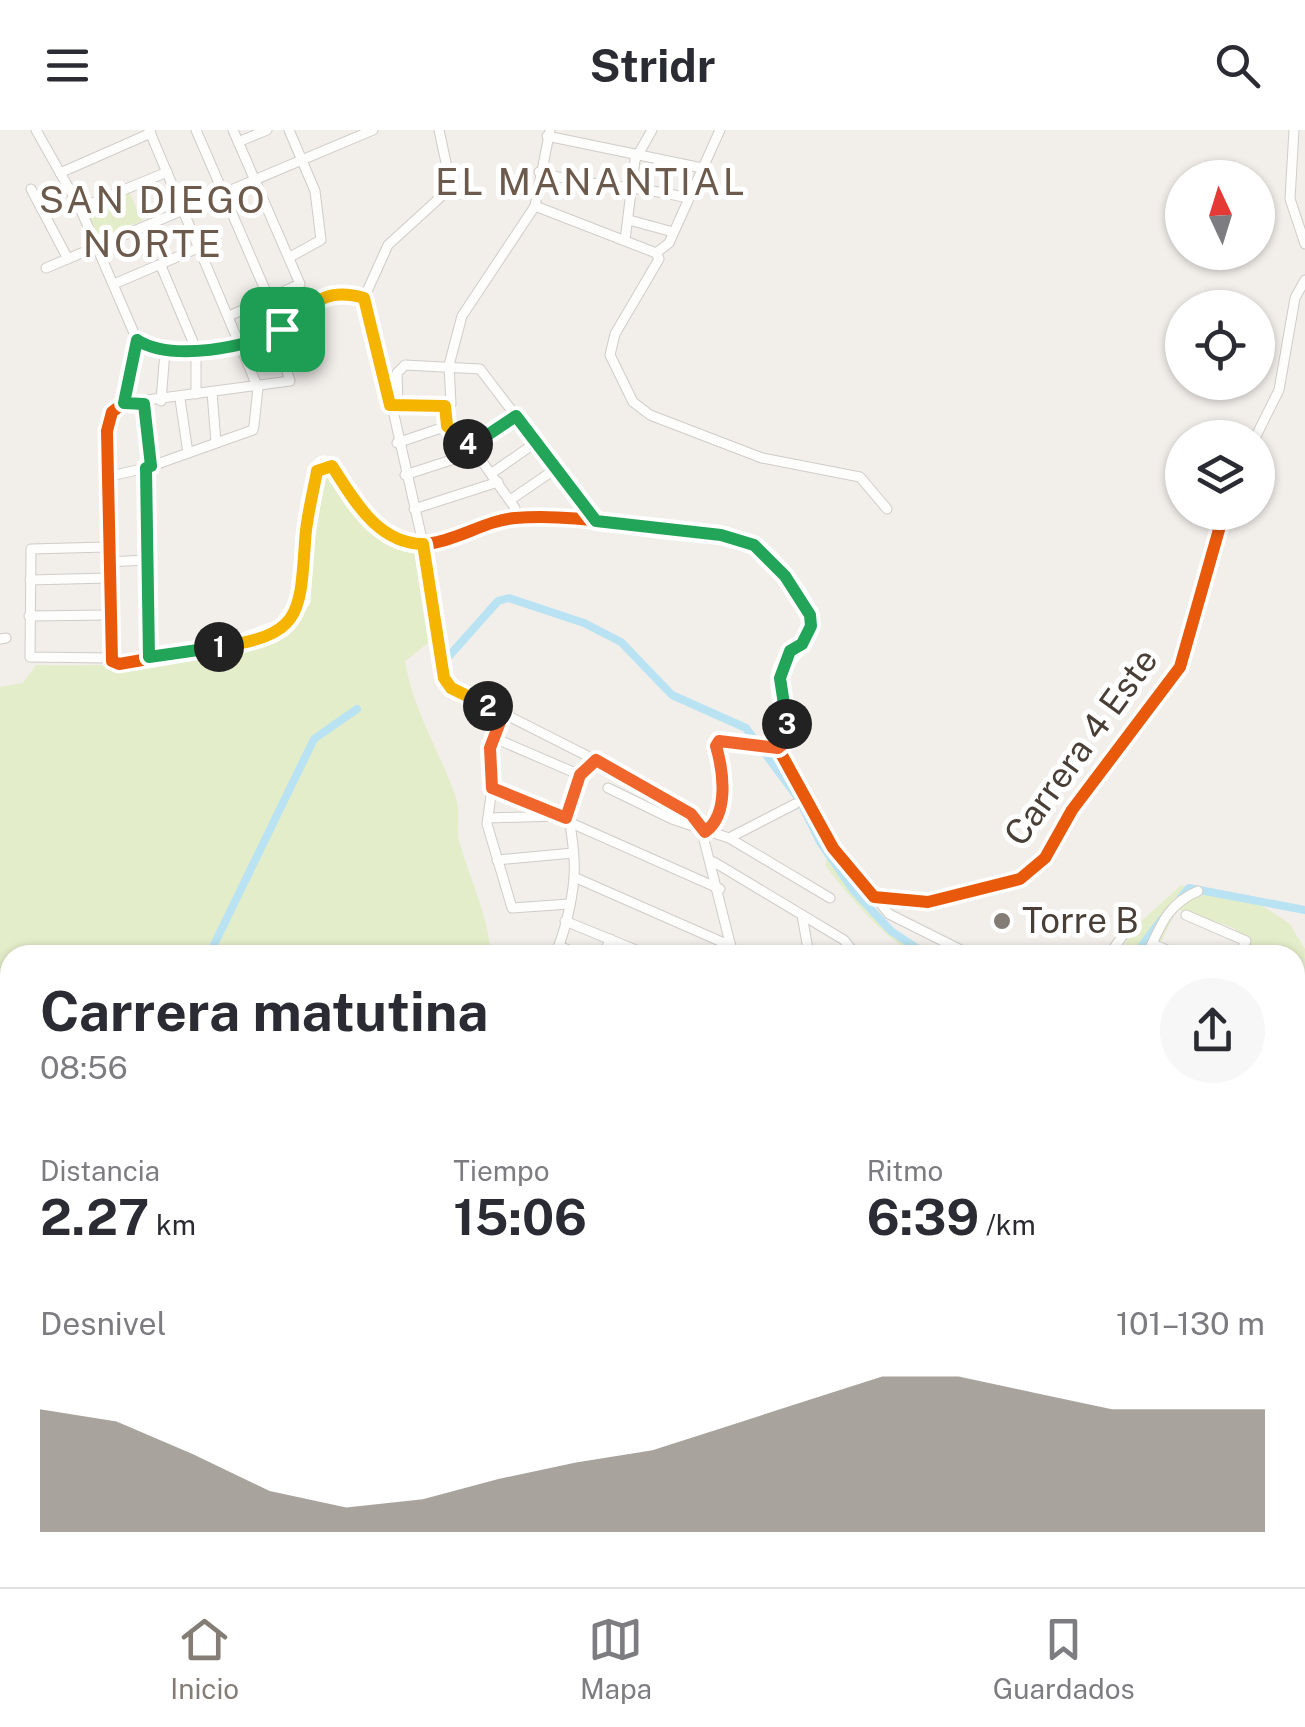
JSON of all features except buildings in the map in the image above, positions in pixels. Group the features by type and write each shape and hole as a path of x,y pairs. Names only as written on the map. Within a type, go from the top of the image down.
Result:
{"street":[{"path":"110,658 106,476 107,431 112,412 124,403 144,404 290,381 269,302 196,130"},
{"path":"230,316 300,285 233,130"},
{"path":"238,142 267,130"},
{"path":"289,130 315,191 321,240 290,257"},
{"path":"46,268 223,190 373,130"},
{"path":"438,130 448,172 445,193 388,245 364,298 394,405 397,443 423,544 444,678 451,688 596,760 691,814 704,828 714,862 726,945"},
{"path":"625,240 637,154 652,130"},
{"path":"656,253 669,244 720,130"},
{"path":"1294,130 1290,199 1305,244"},
{"path":"38,131 80,208 137,340 124,403"},
{"path":"60,173 150,132 258,388 253,430 148,467 106,476"},
{"path":"447,426 449,365 470,297 535,206 548,133 702,168"},
{"path":"80,208 167,172"},
{"path":"539,172 583,185 634,192 656,190 687,198"},
{"path":"31,189 68,259"},
{"path":"535,206 656,253 659,260 610,344 610,355 634,402 669,424 762,458 860,477 888,509"},
{"path":"630,220 674,232"},
{"path":"114,284 198,248"},
{"path":"161,266 196,349 196,394"},
{"path":"1264,420 1279,390 1295,298 1305,280"},
{"path":"137,340 165,350 242,346 278,331 326,294 338,292 364,298"},
{"path":"162,401 165,350"},
{"path":"394,405 400,368 480,368 596,521"},
{"path":"212,392 216,443"},
{"path":"180,399 188,453"},
{"path":"144,404 149,657"},
{"path":"394,405 448,405"},
{"path":"405,475 474,450 516,416"},
{"path":"397,443 447,426"},
{"path":"447,426 474,450 495,478 516,508 513,518"},
{"path":"414,509 495,478 538,440"},
{"path":"106,546 30,548 30,657 110,658 119,664 242,643 282,628 301,600 305,539 317,471 323,466 332,466 366,517 381,529 396,539 423,544 513,518 596,521 721,535 754,545 785,576 810,615 811,626 802,644 790,651 780,678 788,736 785,746 774,748 726,740 716,746 725,774 716,818 704,828"},
{"path":"510,500 557,468"},
{"name":"Carrera 4 Este","path":"874,897 928,902 970,888 1020,879 1045,858 1072,810 1180,667 1219,530"},
{"path":"108,562 148,560"},
{"path":"30,580 108,578"},
{"path":"29,616 108,614"},
{"path":"503,714 492,737 488,818 496,860 512,908 570,904"},
{"path":"492,737 580,775"},
{"path":"774,748 832,848 889,914 951,945"},
{"path":"557,945 574,877 573,853 562,817 580,775 596,760"},
{"path":"492,788 720,889"},
{"path":"608,788 729,838 830,898"},
{"path":"729,838 795,804"},
{"path":"488,818 562,817"},
{"path":"496,860 573,853"},
{"path":"714,862 847,945"},
{"path":"574,877 716,945"},
{"path":"1152,944 1160,924 1174,906 1198,892"},
{"path":"802,914 807,945"},
{"path":"1186,915 1246,941 1244,945"},
{"path":"564,921 624,945"},
{"path":"1116,945 1132,921"},
{"path":"608,945 610,939"}],"green space":[{"path":"128,189 142,221 98,238 82,209"},
{"path":"325,473 387,538 419,555 430,589 431,641 405,661 420,714 456,798 459,838 490,945 0,945 0,687 23,683 36,665 186,659 266,640 293,623 308,601 312,517 318,486"},
{"path":"828,856 879,917 921,945 901,945 895,941 825,865"},
{"path":"1181,885 1213,896 1252,899 1290,924 1303,945 1238,945 1234,928 1177,909 1161,942 1124,945 1136,926"}],"waterway":[{"path":"450,655 498,601 509,598 584,623 621,642 672,695 746,728 799,799 820,842 854,891 891,931 912,945"},
{"path":"214,945 314,739 357,709"},
{"path":"1181,897 1189,888 1305,910"},
{"path":"1142,945 1162,919"}],"cycle path":[{"path":"137,340 124,403 112,412 107,431 112,661 119,664 242,643 282,628 301,600 305,539 317,471 323,465 331,466 376,525 397,539 412,543 442,541 500,521 541,517 739,540 758,549 779,569 806,608 810,629 781,671 787,741 778,748 719,741 716,746 723,779 722,803 705,832"},
{"path":"778,748 833,848 874,897 928,902 1020,879 1045,858 1072,810 1180,667 1219,530"}],"place":[{"name":"Torre B","path":"1002,921"}],"district":[{"name":"EL MANANTIAL","path":"591,182"},
{"name":"SAN DIEGO NORTE","path":"153,222"}],"route":[{"path":"338,292 364,298 370,308 390,405 445,406 447,426 471,446 516,416 596,521 676,534 721,535 754,545 785,576 810,615 811,626 802,644 790,651 780,678 787,741 778,748 719,741 716,746 725,774 710,829 705,832 700,820 691,814 596,760 580,775 566,818 492,788 490,748 503,714 451,688 444,678 434,588 423,544 396,539 366,517 332,466 317,471 305,539 301,600 282,628 242,643 149,657 146,468 151,466 144,404 124,403 137,340 165,350 236,347 282,329 326,294 338,292"}]}
